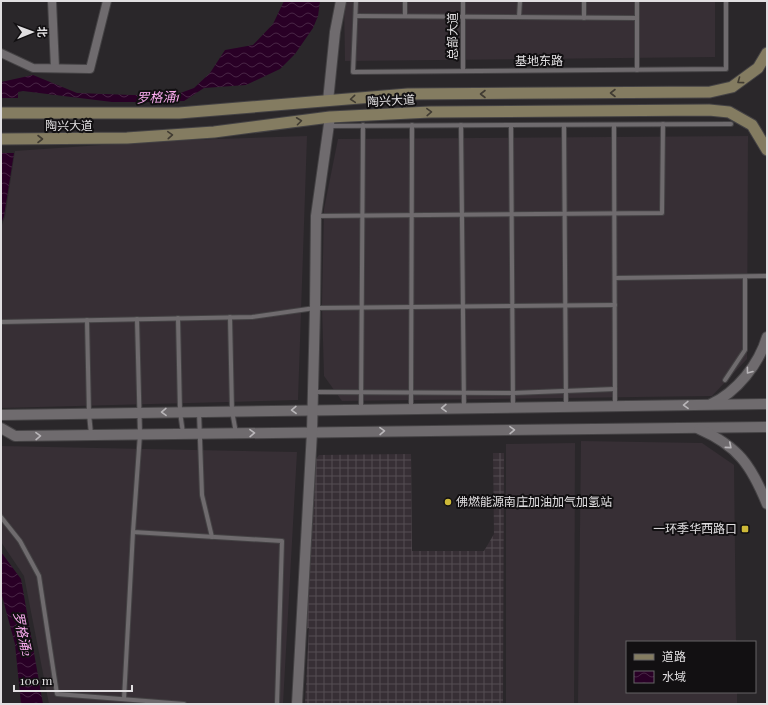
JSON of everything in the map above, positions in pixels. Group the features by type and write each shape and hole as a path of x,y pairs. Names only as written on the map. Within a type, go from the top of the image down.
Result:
{"main road":[{"name":"陶兴大道","path":"1,113 179,113 408,94 710,92 732,87 758,68 767,53"},
{"path":"709,110 710,92"},
{"name":"陶兴大道","path":"1,139 135,138 430,112 709,110 729,112 752,125 767,150"}],"street":[{"path":"52,1 55,68"},
{"path":"1,54 33,68 90,69 107,1"},
{"path":"328,101 335,32 341,1"},
{"path":"297,704 312,432 316,308 316,216 329,122"},
{"path":"710,405 722,399 750,372 764,346 767,337"},
{"path":"1,415 767,404"},
{"path":"695,427 719,438 744,459 760,487 767,504"},
{"path":"1,428 15,436 767,427"}],"lane":[{"path":"356,1 356,16 637,18"},
{"path":"404,16 405,1"},
{"name":"总部大道","path":"463,1 463,71"},
{"path":"519,17 520,1"},
{"path":"584,1 584,18"},
{"path":"637,1 637,70"},
{"name":"基地东路","path":"356,16 353,72 726,69 726,1"},
{"path":"329,122 363,126 730,124"},
{"path":"316,216 662,214 663,124"},
{"path":"411,409 412,125"},
{"path":"461,125 464,408"},
{"path":"511,125 513,407"},
{"path":"564,125 566,407"},
{"path":"614,125 615,406"},
{"path":"361,409 363,126"},
{"path":"614,278 767,276"},
{"path":"725,380 745,350 745,277"},
{"path":"1,322 230,317 252,316 316,308 615,305"},
{"path":"230,317 232,411 236,433"},
{"path":"178,318 180,412 183,434"},
{"path":"124,700 140,434 137,319"},
{"path":"87,320 89,414 91,435"},
{"path":"313,392 513,393 615,389"},
{"path":"199,412 201,433 202,495 212,537"},
{"path":"1,516 20,541 39,576 57,694 184,704"},
{"path":"133,532 282,541 277,704"}],"shaded area":[{"path":"344,1 715,1 715,57 345,61"},
{"path":"307,136 298,400 1,408 1,227 5,217 15,151 158,141"},
{"path":"748,136 747,359 712,396 342,401 324,376 322,305 324,209 338,139"},
{"path":"581,441 702,443 734,465 736,641 626,641 626,693 737,693 737,704 578,704"},
{"path":"575,443 574,704 506,704 506,444"},
{"path":"1,446 297,452 283,704 49,704 24,576 1,542"},
{"path":"493,453 504,453 503,704 305,704 309,628 305,629 313,463 319,455 411,454 412,551 484,551 494,534"}],"water":[{"name":"罗格涌1","path":"284,1 320,1 318,16 313,28 295,54 280,69 246,85 204,88 184,101 112,102 23,91 18,92 18,98 1,98 1,82 33,75 77,93 175,95 194,88 210,73 225,50 253,45 273,24"},
{"path":"1,153 14,153 4,216 1,224"},
{"name":"罗格涌2","path":"1,552 21,579 43,704 21,704 15,644 1,592"}],"place":[{"name":"佛燃能源南庄加油加气加氢站","path":"448,502"},
{"name":"一环季华西路口","path":"745,529"}]}
